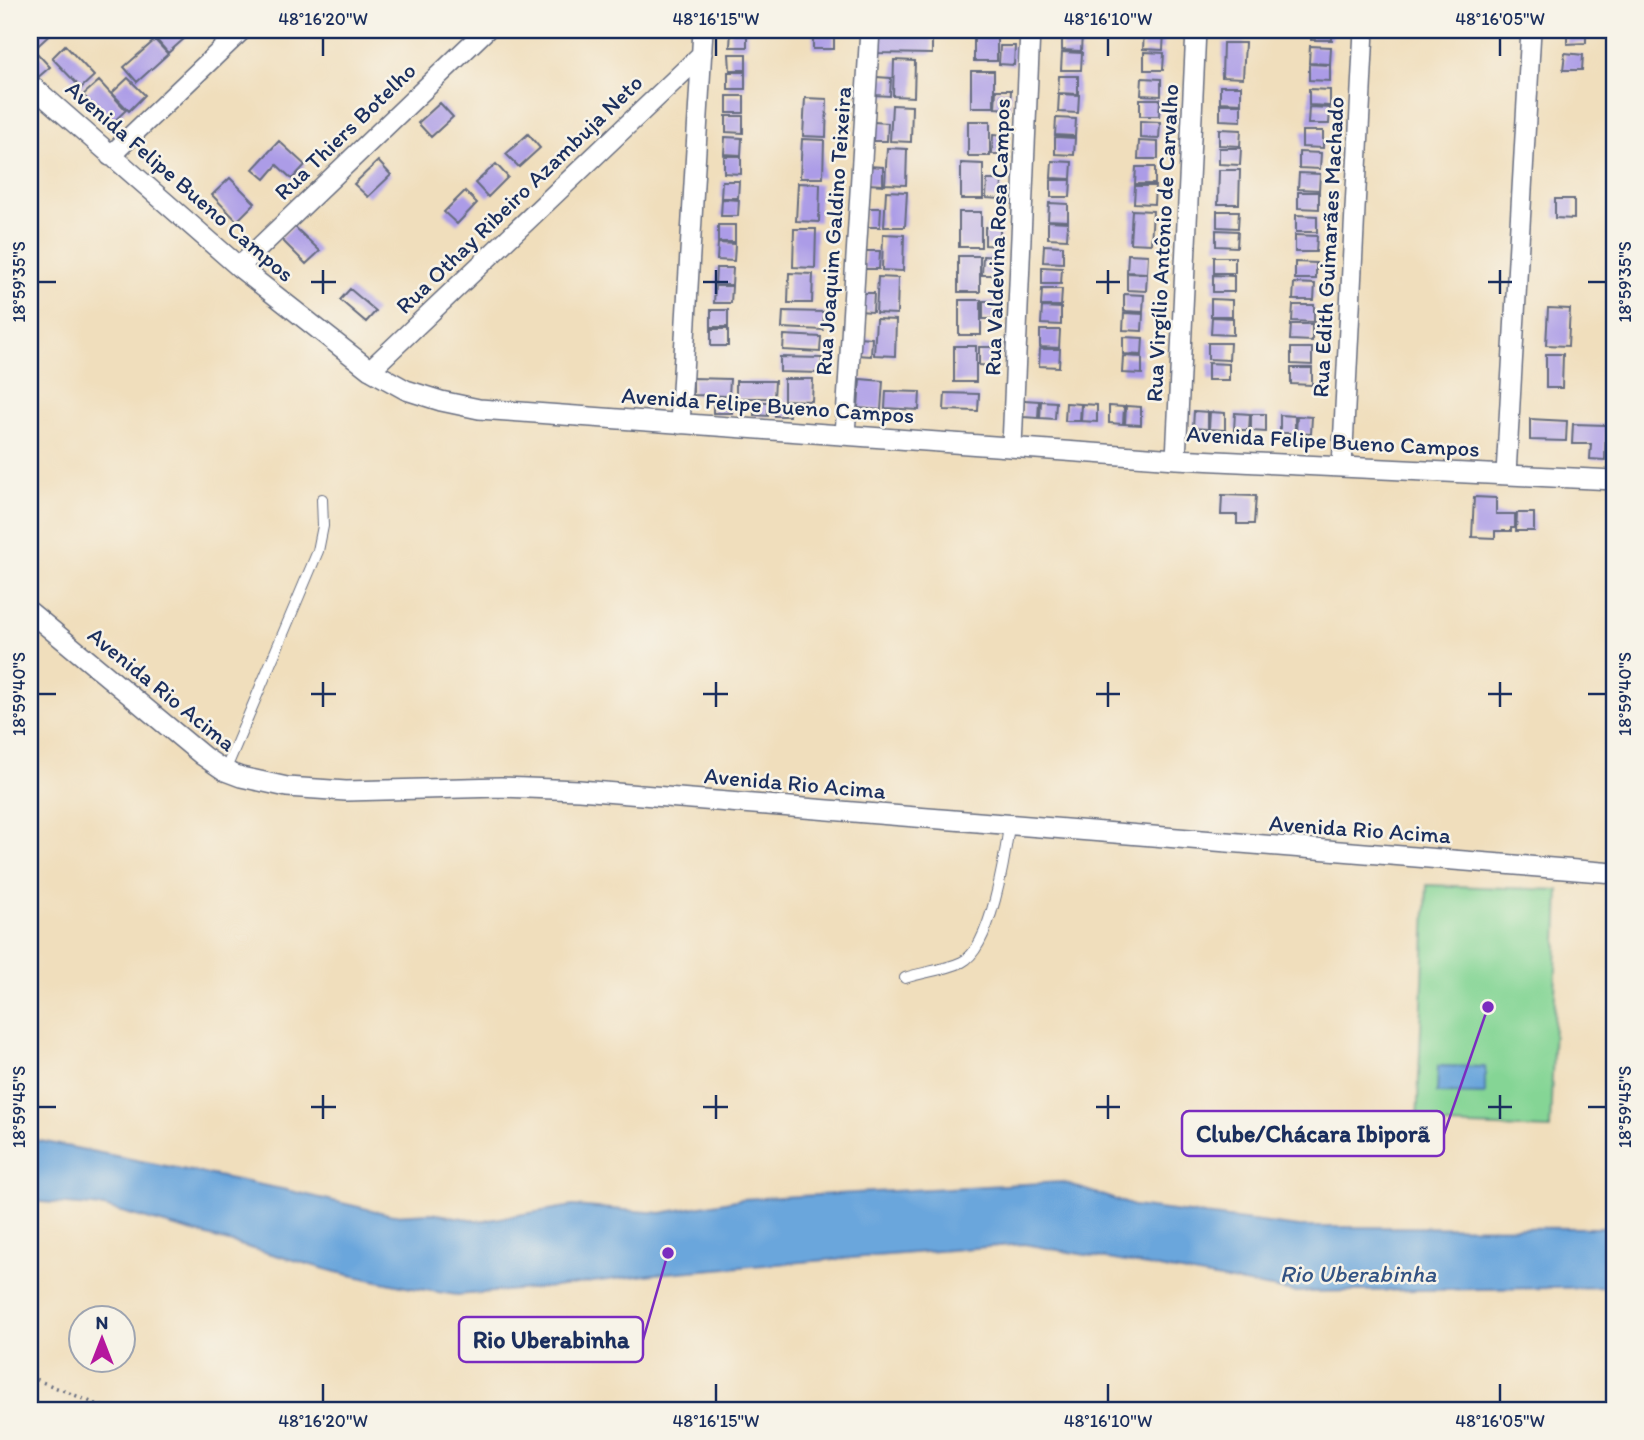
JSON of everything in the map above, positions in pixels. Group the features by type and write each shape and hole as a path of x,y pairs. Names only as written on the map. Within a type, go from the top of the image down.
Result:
{"street":[{"path":"110,156 242,30"},
{"name":"Rua Thiers Botelho","path":"239,267 486,30"},
{"path":"680,424 703,30"},
{"name":"Rua Joaquim Galdino Teixeira","path":"845,435 870,30"},
{"name":"Rua Valdevina Rosa Campos","path":"1012,446 1030,30"},
{"name":"Rua Virgílio Antônio de Carvalho","path":"1176,459 1196,30"},
{"name":"Rua Edith Guimarães Machado","path":"1342,467 1364,30"},
{"path":"1506,474 1531,30"},
{"name":"Rua Othay Ribeiro Azambuja Neto","path":"370,370 702,54"},
{"name":"Avenida Felipe Bueno Campos","path":"30,84 239,267 370,370 406,390 441,401 479,409 1176,459 1614,480"},
{"name":"Avenida Rio Acima","path":"30,612 203,756 225,771 287,787 346,791 501,787 579,790 1614,873"}],"lane":[{"path":"225,771 318,551 323,526 322,499"},
{"path":"905,978 965,961 979,943 990,918 1009,826"}],"path":[{"path":"30,1377 111,1410"}],"green space":[{"path":"1427,885 1559,890 1550,1129 1417,1124"}],"water":[{"path":"1438,1066 1485,1067 1485,1094 1437,1093"},
{"path":"30,1139 282,1189 393,1215 431,1213 482,1221 573,1206 661,1213 742,1199 1062,1182 1134,1206 1299,1227 1614,1228 1614,1287 1294,1292 1024,1244 654,1274 554,1287 457,1295 336,1272 104,1207 30,1201"}],"building":[{"path":"30,30 55,30 30,53"},
{"path":"164,30 194,30 168,53 155,38"},
{"path":"731,30 747,30 747,47 730,47"},
{"path":"814,30 834,30 834,34 814,34"},
{"path":"974,30 997,30 997,61 974,61"},
{"path":"1311,30 1332,30 1332,40 1311,40"},
{"path":"1567,30 1586,30 1586,43 1567,44"},
{"path":"879,31 932,33 932,54 878,53"},
{"path":"1144,32 1164,32 1163,50 1143,49"},
{"path":"1062,33 1082,34 1081,51 1062,50"},
{"path":"813,35 834,36 834,49 813,49"},
{"path":"155,40 168,54 137,82 124,67"},
{"path":"1223,43 1245,43 1243,78 1222,77"},
{"path":"65,45 94,76 81,88 52,58"},
{"path":"1000,46 1015,46 1014,65 999,64"},
{"path":"1310,46 1331,47 1330,64 1309,63"},
{"path":"36,52 50,67 36,79 30,72 30,57"},
{"path":"1062,52 1082,53 1081,70 1061,70"},
{"path":"1144,52 1164,53 1163,70 1144,70"},
{"path":"1565,53 1583,55 1582,70 1563,70"},
{"path":"729,54 746,54 746,70 730,70"},
{"path":"894,60 915,61 914,97 893,96"},
{"path":"1309,64 1330,65 1330,81 1309,80"},
{"path":"971,71 994,71 994,107 971,107"},
{"path":"728,72 745,72 745,89 728,89"},
{"path":"1059,76 1078,76 1078,94 1058,93"},
{"path":"876,77 891,78 890,96 875,95"},
{"path":"128,78 145,95 129,111 112,93"},
{"path":"1142,78 1161,79 1161,96 1141,95"},
{"path":"99,81 126,110 111,124 83,95"},
{"path":"1220,86 1241,86 1241,103 1220,102"},
{"path":"1309,89 1330,90 1330,106 1309,105"},
{"path":"996,90 1011,90 1010,109 995,108"},
{"path":"1059,94 1079,95 1078,113 1058,112"},
{"path":"727,96 744,96 744,113 727,113"},
{"path":"805,98 827,99 826,137 803,136"},
{"path":"1140,99 1160,99 1159,116 1140,116"},
{"path":"440,103 453,117 431,137 418,123"},
{"path":"1220,104 1241,104 1241,121 1220,120"},
{"path":"892,105 912,106 911,142 890,141"},
{"path":"1309,107 1330,108 1329,124 1308,124"},
{"path":"726,116 743,116 743,133 726,132"},
{"path":"1056,118 1076,119 1075,136 1055,135"},
{"path":"968,121 990,121 990,156 968,156"},
{"path":"1140,121 1160,122 1159,139 1140,138"},
{"path":"873,122 888,123 887,141 872,141"},
{"path":"1219,129 1241,130 1240,146 1219,145"},
{"path":"1302,131 1323,131 1323,148 1302,147"},
{"path":"528,134 540,148 519,167 506,154"},
{"path":"993,135 1008,136 1007,154 992,154"},
{"path":"725,137 742,138 741,155 724,154"},
{"path":"1055,137 1075,138 1074,155 1055,154"},
{"path":"802,139 824,140 823,178 800,178"},
{"path":"279,141 305,165 292,179 277,165 265,179 253,169"},
{"path":"1139,141 1158,142 1158,159 1138,159"},
{"path":"887,148 907,149 906,185 885,184"},
{"path":"1219,148 1241,148 1240,165 1219,164"},
{"path":"1299,152 1321,153 1320,169 1299,168"},
{"path":"724,156 741,156 741,174 724,173"},
{"path":"378,161 391,175 368,197 354,184"},
{"path":"1052,161 1072,162 1071,179 1051,178"},
{"path":"961,163 983,164 983,199 961,199"},
{"path":"496,164 508,177 488,197 475,183"},
{"path":"868,166 883,167 883,185 868,184"},
{"path":"1136,167 1155,167 1155,184 1135,184"},
{"path":"1219,170 1240,170 1239,204 1218,204"},
{"path":"1299,173 1320,174 1319,190 1298,189"},
{"path":"230,178 255,203 237,221 212,195"},
{"path":"987,180 1002,180 1001,199 986,198"},
{"path":"1051,180 1071,180 1070,197 1051,197"},
{"path":"722,181 739,181 738,198 721,198"},
{"path":"798,183 820,184 819,222 796,221"},
{"path":"1135,186 1155,186 1154,204 1134,203"},
{"path":"465,191 477,203 457,224 444,212"},
{"path":"886,191 907,192 905,227 884,227"},
{"path":"1298,192 1319,192 1319,209 1298,208"},
{"path":"722,199 739,200 738,216 721,216"},
{"path":"1555,199 1574,199 1574,219 1555,218"},
{"path":"1049,203 1068,204 1068,221 1048,220"},
{"path":"866,208 881,208 880,227 865,227"},
{"path":"1132,210 1153,211 1151,244 1130,243"},
{"path":"1217,211 1239,211 1238,228 1217,227"},
{"path":"959,212 981,212 981,247 959,247"},
{"path":"1296,215 1317,216 1317,232 1296,232"},
{"path":"1048,221 1068,222 1067,239 1048,238"},
{"path":"718,225 735,225 735,242 718,242"},
{"path":"294,226 320,251 306,264 281,239"},
{"path":"985,227 1000,227 1000,246 985,245"},
{"path":"794,229 816,229 815,268 793,267"},
{"path":"1216,230 1238,231 1237,247 1216,246"},
{"path":"883,234 904,235 903,271 882,270"},
{"path":"1295,235 1317,236 1316,252 1295,252"},
{"path":"718,243 735,244 734,261 717,260"},
{"path":"1044,245 1063,246 1063,263 1043,262"},
{"path":"865,251 880,251 879,269 864,269"},
{"path":"1128,254 1148,255 1147,273 1127,272"},
{"path":"958,256 980,256 980,292 958,292"},
{"path":"983,256 998,257 997,275 982,275"},
{"path":"1214,257 1235,257 1235,273 1214,273"},
{"path":"1295,262 1316,263 1316,279 1295,279"},
{"path":"1042,267 1062,268 1061,284 1042,284"},
{"path":"716,268 733,268 732,285 715,285"},
{"path":"789,273 813,274 812,303 788,303"},
{"path":"1127,273 1147,274 1146,291 1127,290"},
{"path":"1213,275 1234,276 1234,292 1213,292"},
{"path":"878,277 898,278 897,314 876,313"},
{"path":"1294,283 1315,284 1314,300 1293,300"},
{"path":"715,286 732,286 731,303 714,303"},
{"path":"350,289 376,311 366,322 340,300"},
{"path":"1042,289 1062,289 1061,306 1041,306"},
{"path":"859,293 874,293 873,312 858,311"},
{"path":"1124,294 1144,295 1143,312 1124,311"},
{"path":"1211,299 1232,300 1232,316 1211,316"},
{"path":"959,300 981,300 981,335 959,335"},
{"path":"983,301 997,301 997,319 983,319"},
{"path":"1293,305 1314,305 1314,322 1292,321"},
{"path":"1042,307 1061,308 1061,325 1041,324"},
{"path":"1548,308 1570,309 1568,346 1546,345"},
{"path":"711,310 728,310 728,327 711,327"},
{"path":"783,311 824,312 823,330 782,328"},
{"path":"1124,313 1143,314 1142,331 1123,330"},
{"path":"1212,317 1233,318 1233,335 1211,334"},
{"path":"876,319 896,320 895,356 874,355"},
{"path":"1291,324 1312,324 1312,341 1290,340"},
{"path":"711,329 728,329 728,346 711,346"},
{"path":"1040,330 1060,330 1059,348 1040,347"},
{"path":"784,335 821,337 820,352 783,350"},
{"path":"857,337 872,338 871,356 856,355"},
{"path":"1123,337 1143,338 1142,355 1123,354"},
{"path":"1208,343 1230,343 1229,360 1208,359"},
{"path":"954,346 976,346 976,382 954,382"},
{"path":"979,347 994,347 993,366 979,365"},
{"path":"1291,348 1312,348 1312,365 1291,364"},
{"path":"1040,349 1060,349 1059,367 1039,366"},
{"path":"1546,354 1563,354 1562,388 1546,388"},
{"path":"1123,356 1142,357 1142,374 1122,373"},
{"path":"780,357 822,358 821,373 780,372"},
{"path":"1208,363 1229,364 1229,380 1208,380"},
{"path":"1291,368 1312,368 1312,385 1291,384"},
{"path":"693,378 730,379 729,396 693,395"},
{"path":"784,379 813,379 812,401 784,400"},
{"path":"860,379 883,381 881,410 858,408"},
{"path":"736,381 775,381 774,398 736,398"},
{"path":"886,391 920,392 919,410 885,408"},
{"path":"945,393 979,394 978,411 944,410"},
{"path":"713,400 732,400 732,413 713,413"},
{"path":"1024,400 1039,401 1038,418 1023,417"},
{"path":"1041,401 1056,402 1055,419 1040,418"},
{"path":"754,402 768,402 768,416 754,415"},
{"path":"775,402 789,402 789,416 775,416"},
{"path":"1066,403 1081,404 1080,421 1065,421"},
{"path":"1082,404 1097,405 1097,422 1081,421"},
{"path":"1109,406 1124,407 1123,424 1109,423"},
{"path":"1126,406 1141,407 1141,425 1125,424"},
{"path":"1194,411 1208,412 1208,429 1193,428"},
{"path":"1210,412 1225,413 1225,430 1209,429"},
{"path":"1235,413 1250,414 1249,430 1234,430"},
{"path":"1251,414 1266,414 1266,432 1251,431"},
{"path":"1280,415 1295,416 1295,433 1280,433"},
{"path":"1297,416 1312,417 1311,434 1296,433"},
{"path":"1530,419 1567,421 1566,441 1530,440"},
{"path":"1573,424 1606,425 1605,460 1590,459 1591,444 1572,444"},
{"path":"1222,495 1256,496 1254,524 1237,524 1237,515 1221,515"},
{"path":"1474,497 1496,498 1496,514 1515,514 1515,528 1511,528 1511,531 1495,531 1495,538 1472,537"},
{"path":"1517,513 1534,513 1534,531 1516,531"}],"place":[{"name":"Clube/Chácara Ibiporã","path":"1488,1007"},
{"name":"Rio Uberabinha","path":"668,1253"}]}
